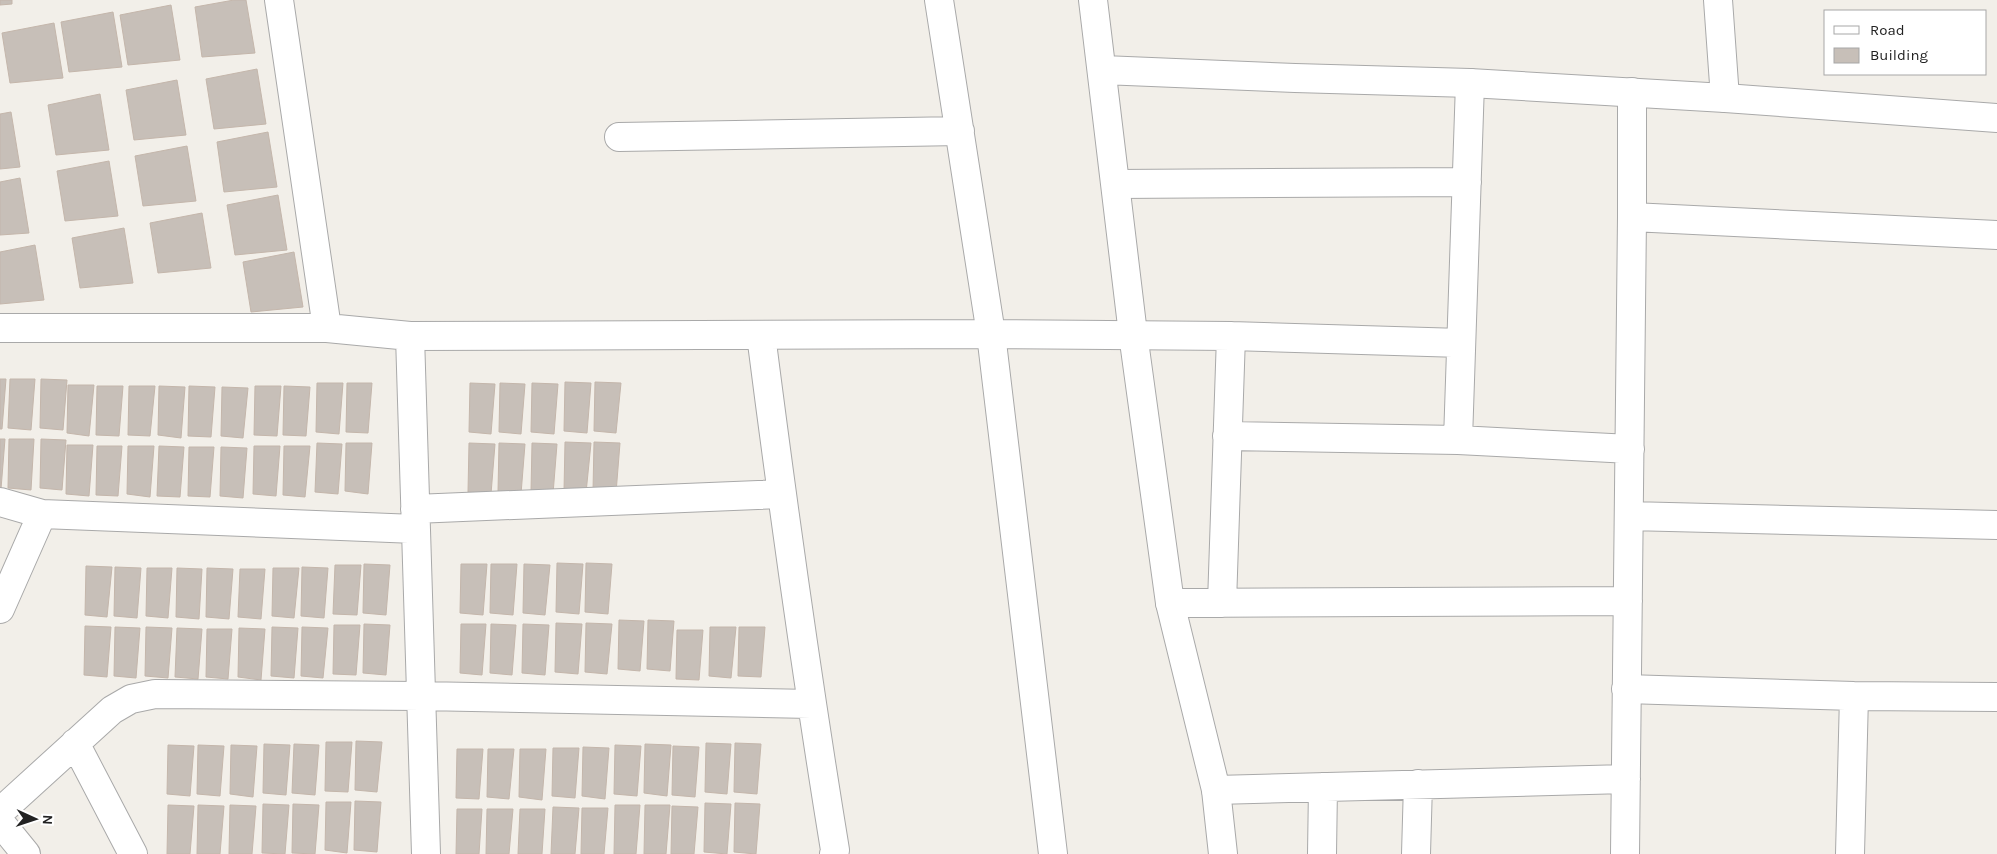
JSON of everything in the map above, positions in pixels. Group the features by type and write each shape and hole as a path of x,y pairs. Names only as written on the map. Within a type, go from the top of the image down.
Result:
{"street":[{"path":"279,0 327,328"},
{"path":"939,0 991,334 1053,854"},
{"path":"1093,0 1103,70 1132,334 1170,604 1216,790 1224,854"},
{"path":"1718,0 1725,98"},
{"path":"1103,70 1295,78 1470,82 1997,118"},
{"path":"1458,440 1470,82"},
{"path":"1625,854 1632,92"},
{"path":"618,136 960,131"},
{"path":"1116,184 1467,182"},
{"path":"1632,217 1997,235"},
{"path":"0,328 327,328 410,336 1132,334 1462,343"},
{"path":"761,335 781,494 811,704 835,850 834,854"},
{"path":"410,336 426,854"},
{"path":"1222,603 1231,336"},
{"path":"1228,436 1458,440 1630,449"},
{"path":"0,502 42,514 415,519 781,494"},
{"path":"0,610 42,514"},
{"path":"1629,516 1997,525"},
{"path":"1170,604 1628,602"},
{"path":"1626,690 1854,696 1997,697"},
{"path":"0,812 112,710 132,699 156,694 421,696 811,704"},
{"path":"1850,854 1854,696"},
{"path":"75,743 133,854"},
{"path":"1216,790 1626,780"},
{"path":"1416,854 1418,784"},
{"path":"1322,854 1323,787"},
{"path":"0,822 26,854"}],"building":[{"path":"0,0 12,0 12,4 0,5"},
{"path":"234,0 246,0 255,53 202,57 195,7"},
{"path":"171,5 180,60 128,65 120,15"},
{"path":"113,12 122,67 69,72 61,22"},
{"path":"54,23 63,78 10,83 2,33"},
{"path":"257,69 266,124 214,129 206,79"},
{"path":"177,80 186,135 134,140 126,90"},
{"path":"100,94 109,150 56,155 48,105"},
{"path":"11,112 20,167 0,169 0,114"},
{"path":"268,132 277,187 224,192 217,142"},
{"path":"187,146 196,201 143,206 135,156"},
{"path":"109,161 118,216 65,221 57,171"},
{"path":"20,178 29,233 0,235 0,182"},
{"path":"278,195 287,250 235,255 227,205"},
{"path":"202,213 211,268 158,273 150,223"},
{"path":"124,228 133,283 80,288 72,238"},
{"path":"35,245 44,300 0,304 0,252"},
{"path":"294,252 303,307 251,312 243,262"},
{"path":"0,379 6,379 2,429 0,429"},
{"path":"10,379 35,379 31,430 8,428"},
{"path":"41,379 67,380 63,430 40,428"},
{"path":"565,382 591,383 587,433 564,431"},
{"path":"595,382 621,383 616,433 594,431"},
{"path":"317,383 343,383 339,434 316,432"},
{"path":"347,383 372,383 368,433 346,432"},
{"path":"470,383 495,384 491,434 469,432"},
{"path":"500,383 525,384 521,434 499,432"},
{"path":"532,383 558,384 554,434 531,432"},
{"path":"68,385 94,385 89,436 67,433"},
{"path":"97,386 123,386 119,436 96,435"},
{"path":"129,386 155,386 150,436 128,435"},
{"path":"159,386 185,387 181,438 158,435"},
{"path":"189,386 215,387 211,437 188,436"},
{"path":"255,386 281,386 277,436 254,435"},
{"path":"284,386 310,387 306,436 283,435"},
{"path":"222,387 248,388 243,438 221,436"},
{"path":"0,439 5,439 1,489 0,489"},
{"path":"9,439 34,439 31,490 8,488"},
{"path":"41,439 66,440 62,490 40,488"},
{"path":"565,442 591,443 586,493 564,491"},
{"path":"594,442 620,443 616,493 593,491"},
{"path":"317,443 342,444 338,494 315,492"},
{"path":"346,443 372,443 368,494 345,491"},
{"path":"469,443 495,444 491,494 468,492"},
{"path":"499,443 525,444 521,494 498,492"},
{"path":"532,443 557,444 553,494 531,492"},
{"path":"67,445 93,445 89,496 66,494"},
{"path":"97,446 122,446 118,496 96,495"},
{"path":"128,446 154,446 150,497 127,494"},
{"path":"159,446 184,447 180,497 157,496"},
{"path":"254,446 280,446 276,496 253,494"},
{"path":"284,446 310,446 305,497 283,495"},
{"path":"189,447 214,447 210,497 188,496"},
{"path":"221,447 247,448 243,498 220,496"},
{"path":"557,563 583,564 579,614 556,612"},
{"path":"586,563 612,564 608,614 585,612"},
{"path":"364,564 390,565 386,615 363,613"},
{"path":"461,564 487,564 483,615 460,613"},
{"path":"491,564 517,564 513,615 490,613"},
{"path":"524,564 550,565 545,615 523,613"},
{"path":"335,565 361,565 357,615 333,614"},
{"path":"86,566 112,567 107,617 85,615"},
{"path":"115,567 141,568 137,618 114,616"},
{"path":"302,567 328,568 324,618 301,616"},
{"path":"147,568 172,568 168,618 146,616"},
{"path":"177,568 202,569 199,619 176,617"},
{"path":"207,568 233,569 229,619 206,617"},
{"path":"273,568 299,568 294,618 272,616"},
{"path":"240,569 265,569 261,619 238,617"},
{"path":"619,620 644,621 640,671 618,669"},
{"path":"648,620 674,621 670,671 647,669"},
{"path":"556,623 582,624 578,674 555,672"},
{"path":"586,623 612,624 607,674 585,672"},
{"path":"364,624 390,625 386,675 363,673"},
{"path":"461,624 486,624 482,675 460,673"},
{"path":"491,624 516,625 512,675 490,673"},
{"path":"523,624 549,625 545,675 522,673"},
{"path":"334,625 360,625 356,675 333,674"},
{"path":"85,626 111,627 107,677 84,675"},
{"path":"115,627 140,628 136,678 114,676"},
{"path":"146,627 172,628 168,678 145,676"},
{"path":"272,627 298,628 294,678 271,676"},
{"path":"302,627 328,628 323,678 301,676"},
{"path":"710,627 736,627 731,678 709,676"},
{"path":"739,627 765,627 761,677 738,676"},
{"path":"177,628 202,629 198,679 175,677"},
{"path":"239,628 265,629 261,680 238,677"},
{"path":"207,629 232,629 228,679 206,677"},
{"path":"677,630 703,630 699,680 676,679"},
{"path":"356,741 382,742 377,792 355,790"},
{"path":"326,742 352,742 348,792 325,791"},
{"path":"706,743 731,744 727,794 705,792"},
{"path":"735,743 761,744 757,794 734,792"},
{"path":"264,744 290,745 286,795 263,793"},
{"path":"294,744 319,745 315,795 292,793"},
{"path":"645,744 671,745 667,796 644,793"},
{"path":"168,745 194,746 190,796 167,794"},
{"path":"198,745 224,746 220,796 197,794"},
{"path":"231,745 257,746 253,797 230,794"},
{"path":"615,745 641,746 637,796 614,794"},
{"path":"673,746 699,747 695,797 672,795"},
{"path":"583,747 609,748 605,799 582,796"},
{"path":"553,748 579,748 575,798 552,796"},
{"path":"457,749 483,749 479,799 456,798"},
{"path":"488,749 514,749 509,799 487,797"},
{"path":"520,749 546,749 542,800 519,797"},
{"path":"355,801 381,802 377,852 354,850"},
{"path":"326,802 351,802 347,853 325,850"},
{"path":"705,803 731,804 727,854 704,852"},
{"path":"735,803 760,804 756,854 734,852"},
{"path":"263,804 289,805 285,854 262,853"},
{"path":"293,804 319,805 315,854 292,853"},
{"path":"168,805 194,806 190,854 167,854"},
{"path":"198,805 224,806 220,854 197,854"},
{"path":"230,805 256,806 252,854 229,854"},
{"path":"615,805 640,805 636,854 614,854"},
{"path":"645,805 670,805 666,854 644,854"},
{"path":"672,806 698,807 694,854 671,854"},
{"path":"553,807 579,808 575,854 551,854"},
{"path":"582,808 608,808 604,854 581,854"},
{"path":"457,809 482,809 479,854 456,854"},
{"path":"487,809 513,809 509,854 486,854"},
{"path":"520,809 545,809 542,854 518,854"}]}
